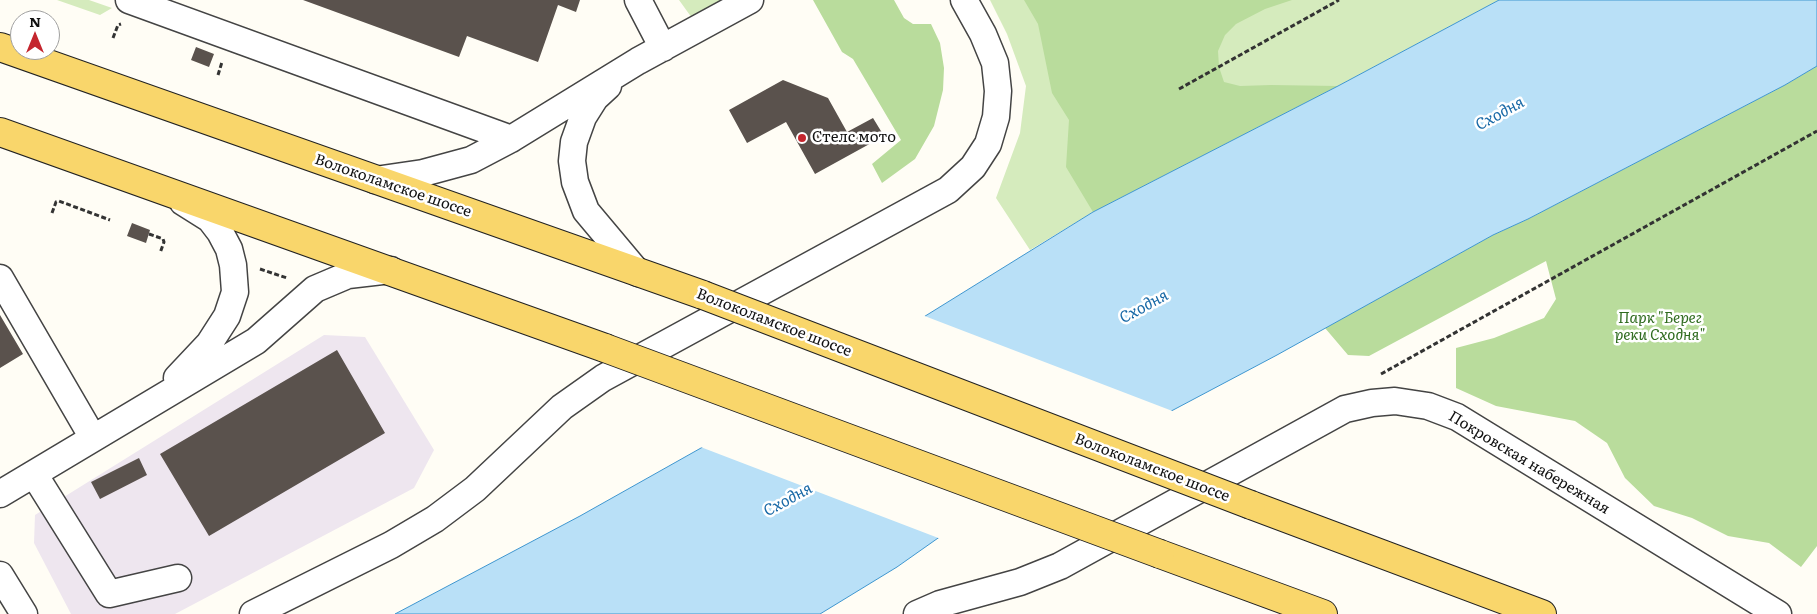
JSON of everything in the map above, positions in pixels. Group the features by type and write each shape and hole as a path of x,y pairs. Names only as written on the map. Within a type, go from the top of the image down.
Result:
{"main road":[{"name":"Волоколамское шоссе","path":"0,47 702,295 1251,506 1542,614"},
{"path":"0,132 391,270 605,348 1322,614"}],"street":[{"path":"130,0 511,139"},
{"path":"638,0 663,48"},
{"path":"375,180 423,173 471,160 511,139 629,67 750,0"},
{"path":"252,614 390,545 436,519 476,489 562,407 603,378 948,190 973,167 988,144 996,117 998,91 995,63 983,34 964,0"},
{"path":"629,67 595,98 587,111 574,142 572,161 575,182 586,211 638,273"},
{"path":"154,402 209,344 226,316 235,292 233,265 229,249 220,232 210,219 164,191"},
{"path":"0,494 256,341 315,289 348,275 391,270"},
{"path":"0,278 93,438"},
{"name":"Покровская набережная","path":"917,614 940,604 1020,582 1060,566 1345,409 1372,402 1395,401 1428,406 1457,417 1778,614"},
{"path":"34,474 109,594 178,578"},
{"path":"0,575 24,614"}],"path":[{"path":"1179,89 1339,0"},
{"path":"113,38 118,25 126,26"},
{"path":"218,75 221,62"},
{"path":"1375,377 1817,131"},
{"path":"52,213 56,202 59,201 110,220"},
{"path":"149,234 163,239 164,242 160,253"},
{"path":"256,268 289,279"}],"shaded area":[{"path":"324,335 365,337 434,450 414,488 175,614 71,614 34,543 35,515"}],"green space":[{"path":"57,0 89,0 112,8 100,15"},
{"path":"679,0 727,0 692,18"},
{"path":"813,0 894,0 904,18 913,24 931,24 940,43 944,68 943,90 934,126 915,159 882,183 872,164 901,140 853,59 842,52"},
{"path":"990,0 1499,0 1338,86 1093,212 1030,250 996,198 1020,133 1026,86 1007,34"},
{"path":"1024,0 1292,0 1265,9 1236,24 1225,35 1218,51 1219,67 1224,82 1240,86 1338,86 1093,212 1066,167 1069,120 1052,93 1038,24"},
{"name":"Парк \"Берег реки Сходня\"","path":"1817,66 1817,546 1801,567 1769,543 1728,536 1692,518 1654,506 1625,478 1607,443 1575,421 1496,406 1456,388 1456,348 1494,338 1544,318 1556,299 1546,261 1369,356 1348,355 1325,328 1493,235 1528,219 1785,85"}],"water":[{"name":"Сходня","path":"1499,0 1817,0 1817,66 1785,85 1528,219 1493,235 1277,355 958,524 897,567 820,614 395,614 580,516 733,430 922,318 1093,212 1338,86"}],"pier":[{"path":"922,315 1175,412 959,526 941,539 698,446"}],"building":[{"path":"303,0 580,0 576,12 558,5 538,62 467,36 459,57"},
{"path":"196,47 214,54 209,67 191,60"},
{"path":"783,80 828,98 847,132 873,118 884,136 815,174 786,122 747,143 729,110"},
{"path":"132,223 150,230 146,243 127,236"},
{"path":"0,315 23,354 0,368"},
{"path":"337,350 385,433 209,536 160,454"},
{"path":"139,458 147,475 100,499 91,482"}],"place":[{"name":"Стелс мото","path":"802,138"}]}
